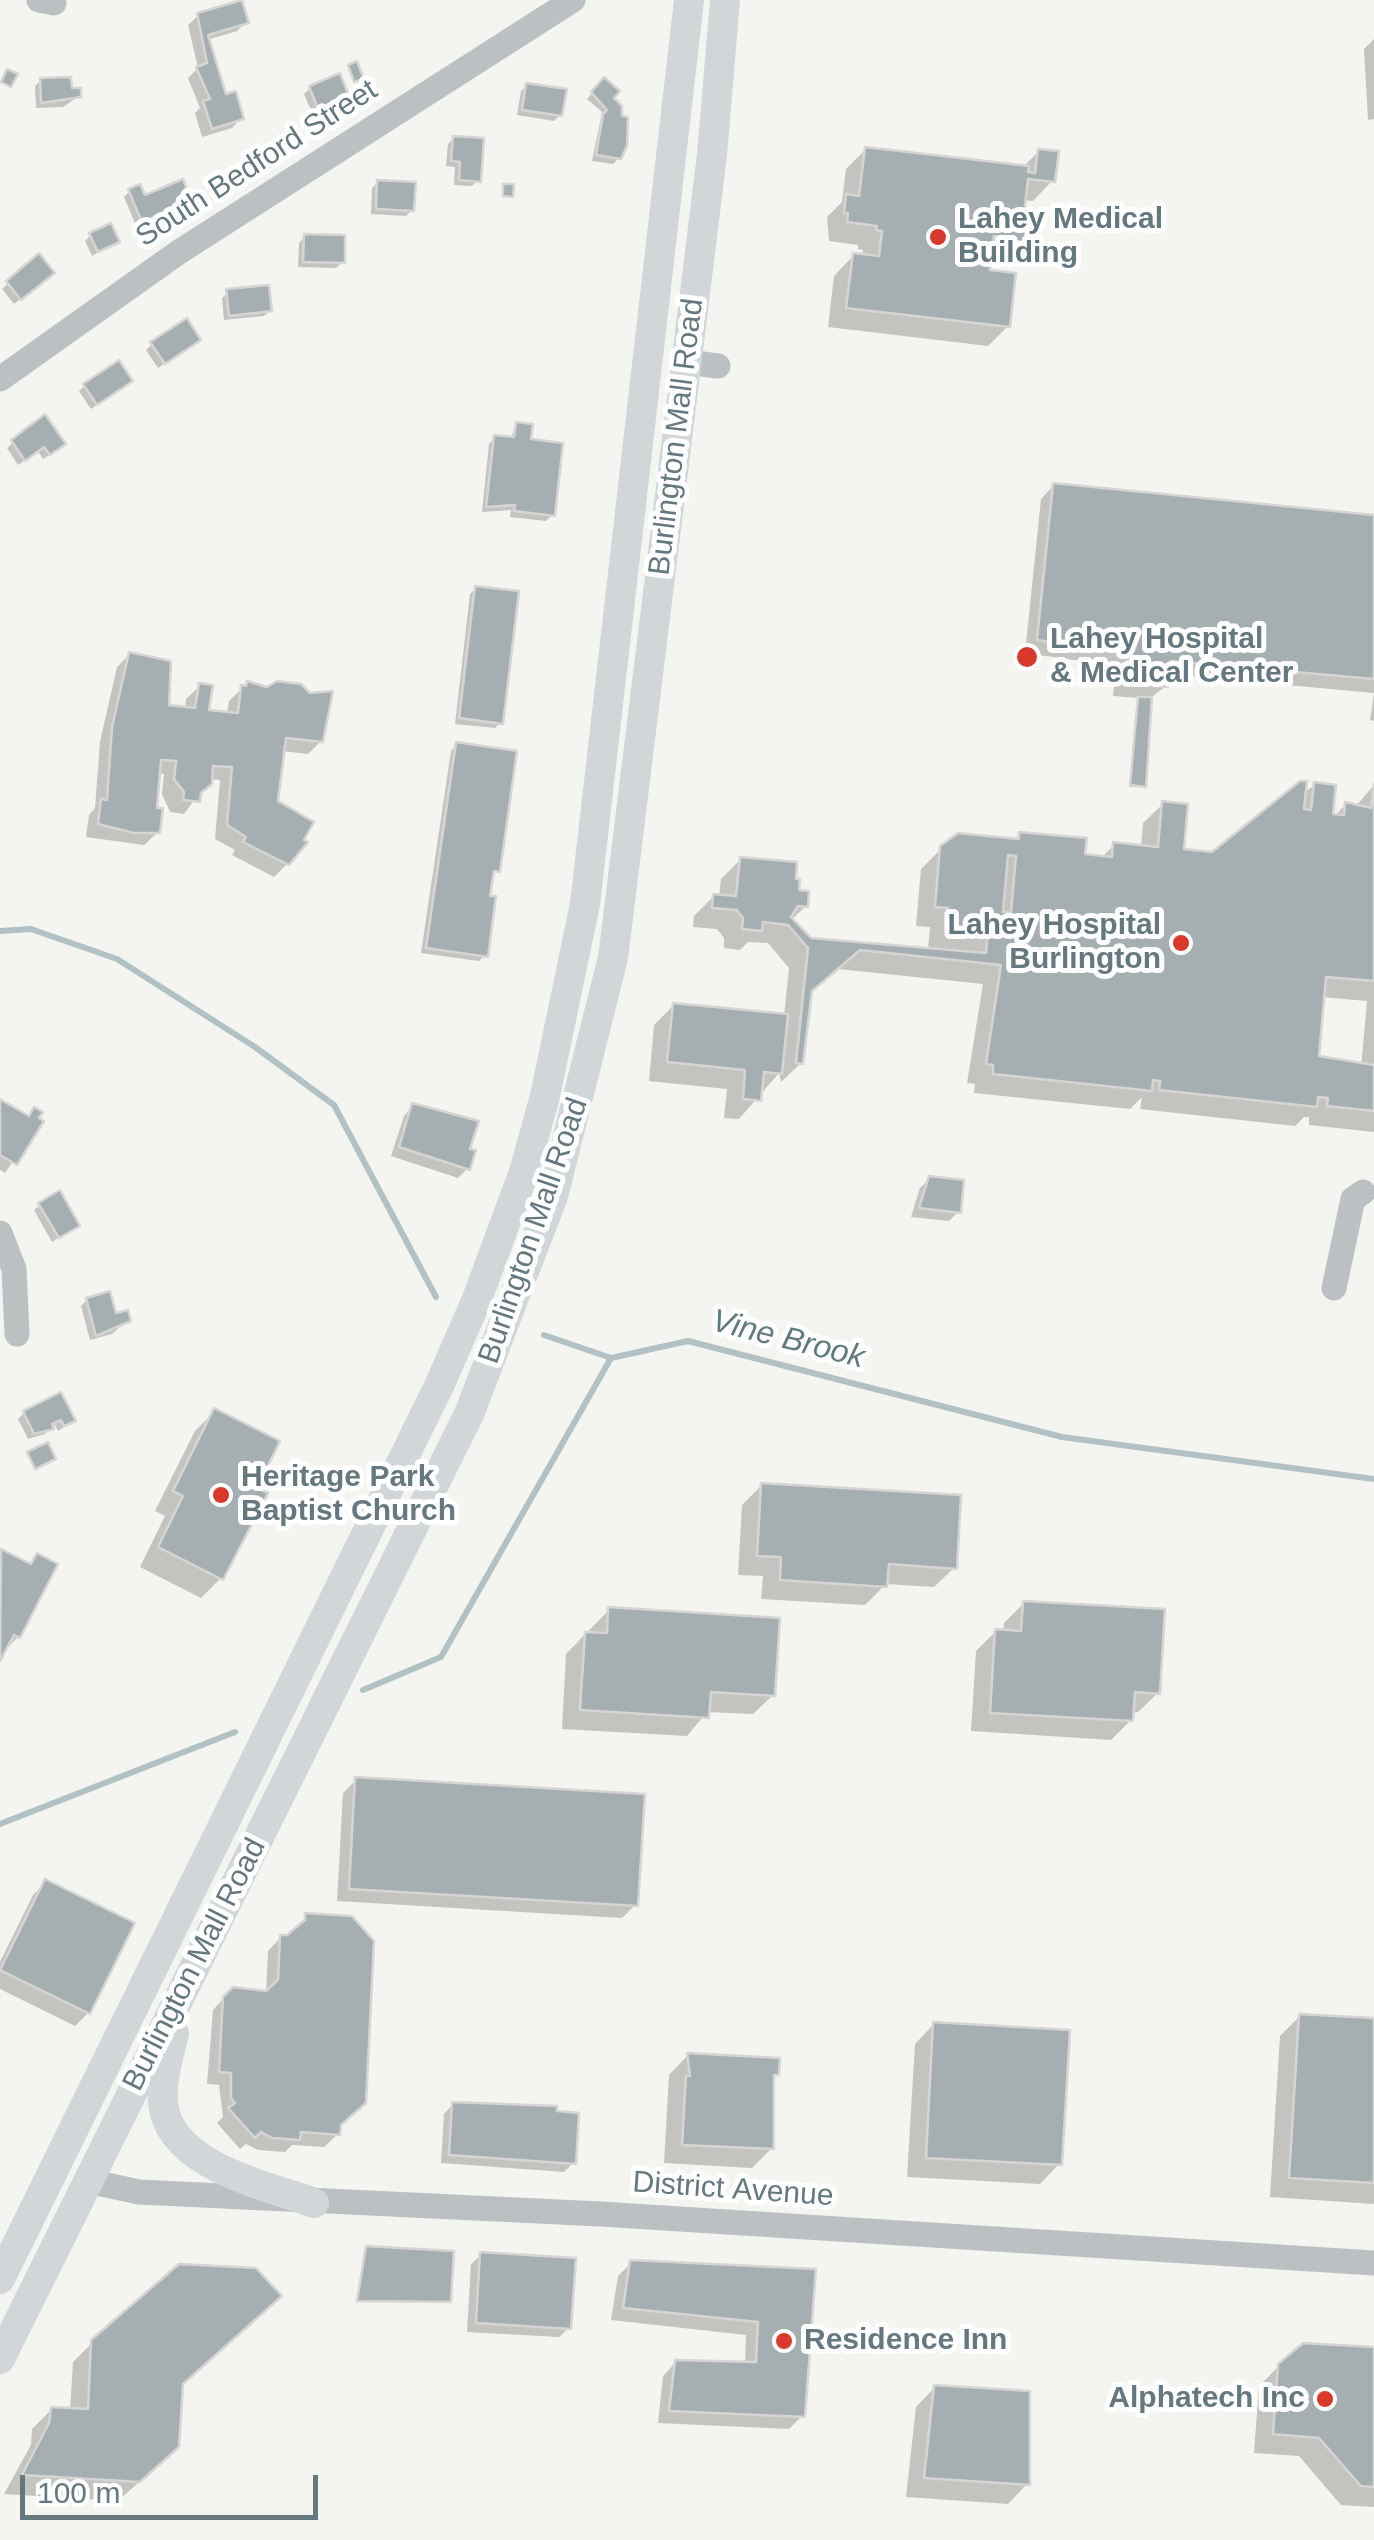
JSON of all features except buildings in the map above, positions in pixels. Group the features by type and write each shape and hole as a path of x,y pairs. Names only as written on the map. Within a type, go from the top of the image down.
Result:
{"main road":[{"name":"Burlington Mall Road","path":"0,2279 439,1386 524,1172 558,1047 586,904 690,0"},
{"name":"Burlington Mall Road","path":"0,2359 468,1414 553,1196 613,958 712,156 725,0"},
{"path":"187,1980 164,2079 165,2114 172,2129 195,2153 222,2168 314,2203"},
{"path":"56,2164 88,2182"}],"street":[{"name":"South Bedford Street","path":"0,378 194,242 561,4"},
{"path":"687,362 718,366"},
{"path":"1334,1288 1362,1204"},
{"path":"0,1233 14,1270 17,1334"},
{"name":"District Avenue","path":"88,2182 136,2192 588,2213 1374,2264"}],"waterway":[{"path":"0,931 31,929 117,959 255,1047 334,1105 436,1297"},
{"path":"544,1335 611,1358"},
{"name":"Vine Brook","path":"363,1690 441,1657 611,1358 688,1341 1062,1437 1374,1479"},
{"name":"Vine Brook","path":"0,1824 235,1732"}],"place":[{"name":"Lahey Medical Building","path":"938,237"},
{"name":"Lahey Hospital & Medical Center","path":"1027,657"},
{"name":"Lahey Hospital Burlington","path":"1181,943"},
{"name":"Heritage Park Baptist Church","path":"221,1495"},
{"name":"Residence Inn","path":"784,2341"},
{"name":"Alphatech Inc","path":"1325,2399"}]}
